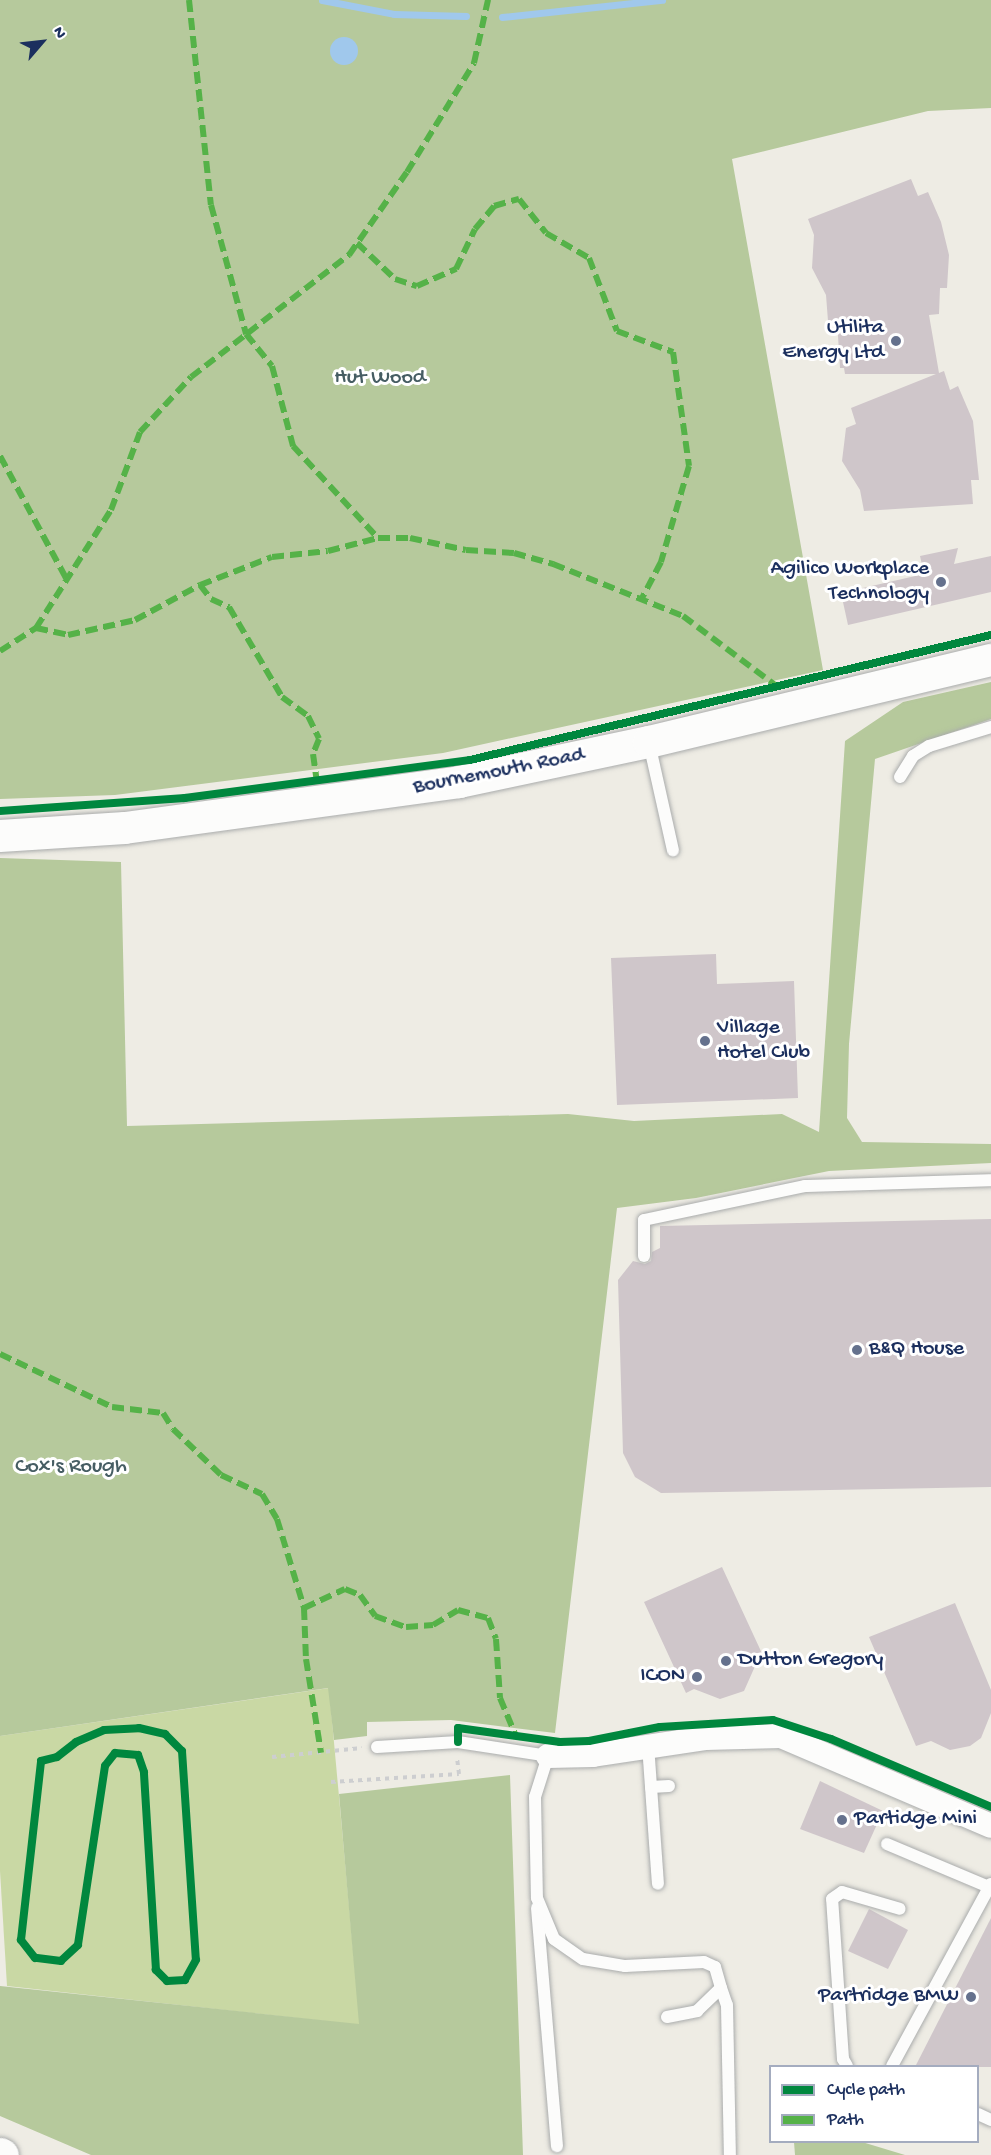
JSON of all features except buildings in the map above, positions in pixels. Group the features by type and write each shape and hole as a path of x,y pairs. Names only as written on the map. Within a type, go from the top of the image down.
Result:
{"street":[{"name":"Bournemouth Road","path":"0,836 125,828 447,784 649,742 991,660"},
{"path":"548,1756 593,1755 648,1745 758,1734 781,1736 991,1826"}],"lane":[{"path":"900,777 913,756 929,746 991,727"},
{"path":"649,742 673,850"},
{"path":"644,1256 644,1220 805,1186 991,1180"},
{"path":"377,1747 458,1742 548,1756 535,1797 537,1898 557,2146"},
{"path":"648,1745 658,1884"},
{"path":"651,1787 669,1786"},
{"path":"887,1844 990,1887 893,2065"},
{"path":"846,2065 842,2048 832,1899 842,1892 900,1909"},
{"path":"537,1898 554,1939 583,1959 625,1966 704,1962 715,1966 727,2005 730,2155"},
{"path":"667,2017 697,2011 721,1988"}],"path":[{"path":"331,1782 459,1774 458,1742"},
{"path":"272,1757 377,1747"}],"green space":[{"name":"Hut Wood","path":"0,0 991,0 991,108 928,111 732,159 823,670 443,753 115,795 0,799"},
{"name":"Cox's Rough","path":"991,682 991,719 875,759 849,1044 847,1118 862,1142 991,1144 991,1163 829,1171 696,1198 617,1208 555,1733 451,1720 367,1722 367,1736 334,1740 328,1688 0,1736 0,858 121,862 127,1126 568,1114 634,1121 782,1114 819,1132 845,741 903,702"},
{"path":"329,1688 360,2025 7,1986 0,1871 0,1736"},
{"path":"510,1775 523,2155 91,2155 0,2116 0,1986 359,2024 339,1794"},
{"path":"794,2143 865,2143 905,2155 795,2155"}],"water":[{"path":"344,37 354,41 358,51 354,61 344,65 334,61 330,51 334,41"}],"waterway":[{"path":"322,0 394,14 466,16"},
{"path":"502,17 662,0"}],"marked path":[{"path":"189,0 211,205 246,334 272,366 293,446 378,538"},
{"path":"0,651 36,628 111,510 140,432 191,377 349,255 407,172 474,63 488,0"},
{"path":"357,243 395,279 417,286 456,269 475,229 494,206 519,199 546,233 589,258 617,331 673,352 689,466 661,562 641,600"},
{"path":"0,456 66,578"},
{"path":"36,628 68,635 135,620 200,585 272,557 328,551 378,538 410,538 466,550 514,553 553,564 683,616 778,687"},
{"path":"200,585 211,599 229,607 282,697 308,716 319,739 313,754 317,781"},
{"path":"0,1354 112,1407 163,1413 173,1429 221,1475 262,1494 277,1519 304,1608 306,1659 321,1753"},
{"path":"304,1608 345,1589 360,1595 375,1616 406,1627 433,1625 458,1610 488,1618 496,1639 500,1698 516,1736"}],"cycle path":[{"path":"0,811 185,798 470,760 991,635"},
{"path":"458,1742 458,1728 560,1742 589,1741 660,1727 773,1720 831,1739 991,1807"},
{"path":"139,1728 165,1734 182,1751 196,1960 185,1980 167,1981 156,1970 144,1772 138,1755 115,1753 105,1766 78,1945 61,1961 35,1958 21,1940 41,1761 57,1757 76,1742 104,1730 139,1728"}],"place":[{"name":"Utilita Energy Ltd","path":"896,341"},
{"name":"Agilico Workplace Technology","path":"941,582"},
{"name":"Village Hotel Club","path":"705,1041"},
{"name":"B&Q House","path":"857,1350"},
{"name":"Dutton Gregory","path":"726,1661"},
{"name":"ICON","path":"697,1677"},
{"name":"Partidge Mini","path":"842,1820"},
{"name":"Partridge BMW","path":"971,1997"}]}
